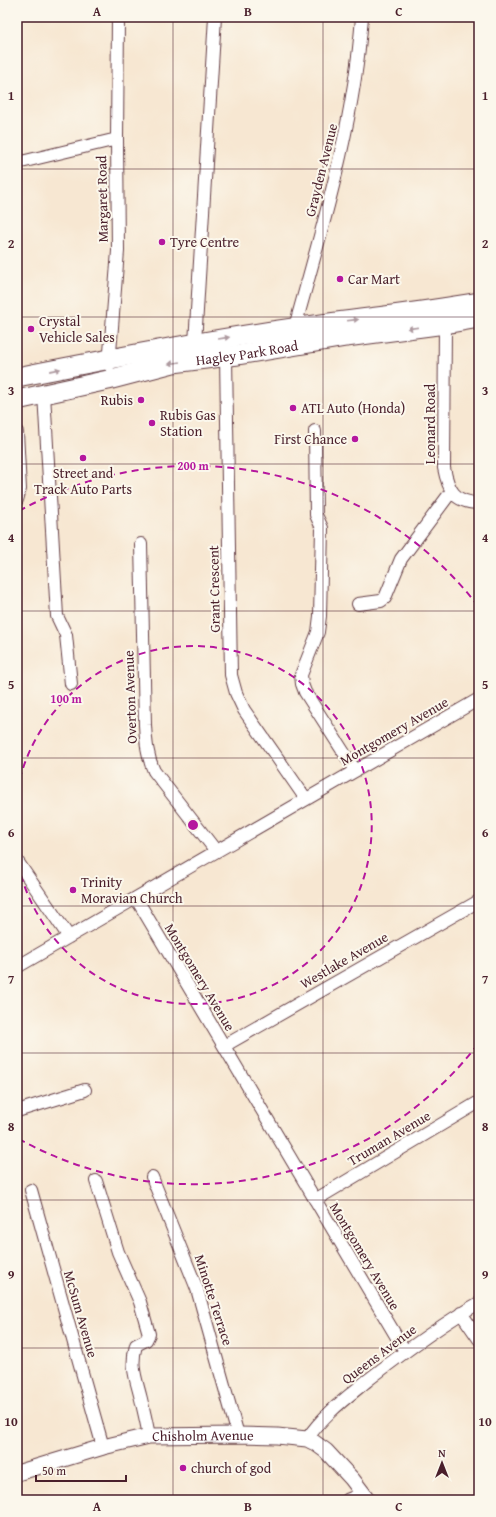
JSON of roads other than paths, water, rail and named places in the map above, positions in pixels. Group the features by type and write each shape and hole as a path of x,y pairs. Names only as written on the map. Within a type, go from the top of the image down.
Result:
{"main road":[{"name":"Hagley Park Road","path":"17,377 195,342 295,327 444,309 479,302"},
{"name":"Hagley Park Road","path":"17,400 108,380 173,363 226,357 346,337 479,318"}],"street":[{"name":"Margaret Road","path":"108,380 118,251 116,139 118,17"},
{"path":"195,342 215,17"},
{"name":"Grayden Avenue","path":"295,327 338,170 360,52 362,17"},
{"path":"17,164 116,139"},
{"name":"Leonard Road","path":"444,324 444,468 447,484 451,492"},
{"name":"Grant Crescent","path":"226,357 232,675 236,692 244,710 306,799"},
{"path":"44,394 57,616 66,636 71,684"},
{"path":"316,431 316,515 322,528 320,616 318,632 301,675 302,684 305,692 355,770"},
{"path":"17,432 20,489 17,500"},
{"path":"358,604 381,601 385,598 401,559 451,492 465,501 479,503"},
{"name":"Overton Avenue","path":"141,544 145,725 149,759 154,771 216,851"},
{"name":"Montgomery Avenue","path":"405,1351 136,898 355,770 479,700"},
{"path":"17,861 69,937"},
{"path":"17,967 136,898"},
{"name":"Westlake Avenue","path":"224,1046 479,901"},
{"path":"17,1111 85,1090"},
{"name":"Truman Avenue","path":"315,1200 479,1102"},
{"name":"Minotte Terrace","path":"152,1177 198,1289 238,1435"},
{"path":"96,1181 118,1252 140,1302 149,1334 146,1340 136,1345 132,1358 135,1378 149,1436"},
{"name":"McSum Avenue","path":"31,1190 103,1447"},
{"name":"Queens Avenue","path":"307,1439 317,1424 332,1409 405,1351 460,1313 479,1303"},
{"path":"460,1313 479,1339"},
{"name":"Chisholm Avenue","path":"17,1473 103,1447 149,1436 278,1436 307,1439 315,1443 326,1452 366,1497"},
{"path":"347,1500 366,1497"}],"place":[{"name":"Tyre Centre","path":"162,242"},
{"name":"Car Mart","path":"340,279"},
{"name":"Crystal Vehicle Sales","path":"31,329"},
{"name":"Rubis","path":"141,400"},
{"name":"ATL Auto (Honda)","path":"293,408"},
{"name":"Rubis Gas Station","path":"152,423"},
{"name":"First Chance","path":"355,439"},
{"name":"Street and Track Auto Parts","path":"83,458"},
{"name":"Trinity Moravian Church","path":"73,890"},
{"name":"church of god","path":"183,1468"}]}
